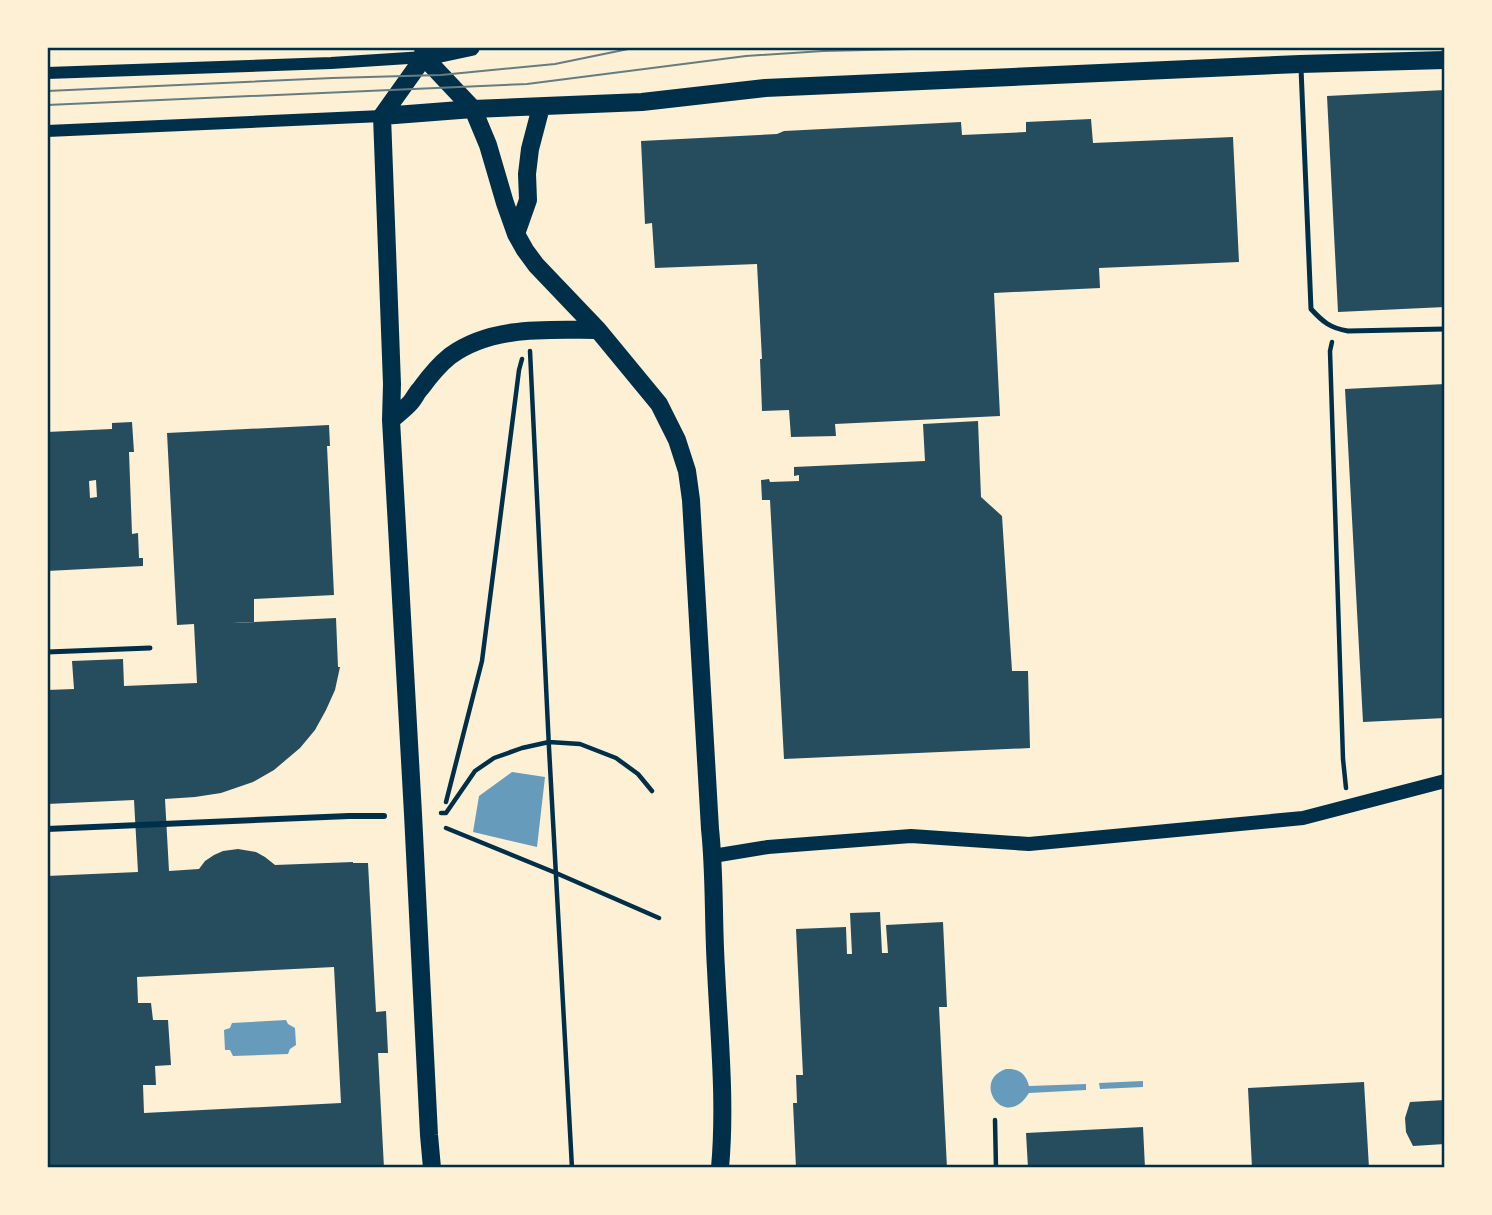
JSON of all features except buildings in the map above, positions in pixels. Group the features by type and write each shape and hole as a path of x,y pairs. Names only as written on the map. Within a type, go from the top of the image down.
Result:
{"main road":[{"path":"424,52 471,47"},
{"path":"424,52 472,109 488,145 516,234 536,265 598,330 659,404 677,440 687,471 713,856 714,943 723,1112 720,1167"},
{"path":"424,52 382,116 391,420 432,1168"},
{"path":"382,116 472,109 642,102 765,88 1445,60"},
{"path":"516,234 528,200 530,149 541,107"},
{"path":"391,420 411,402 450,356 476,342 500,335 548,329 598,330"},
{"path":"713,856 768,847 911,836 1029,844 1303,818 1445,781"}],"street":[{"path":"47,73 331,63 424,52"},
{"path":"47,131 382,116"},
{"path":"47,829 384,816"}],"lane":[{"path":"1300,64 1311,309 1336,329 1348,331 1445,329"},
{"path":"47,652 150,648"}],"path":[{"path":"1336,329 1329,351 1343,760 1347,806"},
{"path":"529,344 572,1168"},
{"path":"446,802 482,661 522,359"},
{"path":"441,813 446,813 475,772 494,758 549,742 580,744 616,758 638,774 652,791"},
{"path":"446,828 659,918"},
{"path":"995,1120 996,1168"}],"water":[{"path":"512,772 545,777 537,847 473,832 479,796"},
{"path":"286,1020 295,1028 296,1045 288,1054 233,1056 230,1050 225,1050 224,1030 230,1028 232,1023"},
{"path":"1006,1069 1021,1073 1029,1086 1086,1084 1086,1090 1029,1093 1020,1104 1002,1106 991,1092 991,1083 996,1075"},
{"path":"1143,1081 1143,1087 1100,1089 1099,1083"}],"tram line":[{"path":"47,91 441,75 555,64 638,47"},
{"path":"47,105 527,84 746,56 823,51 1000,47"}]}
